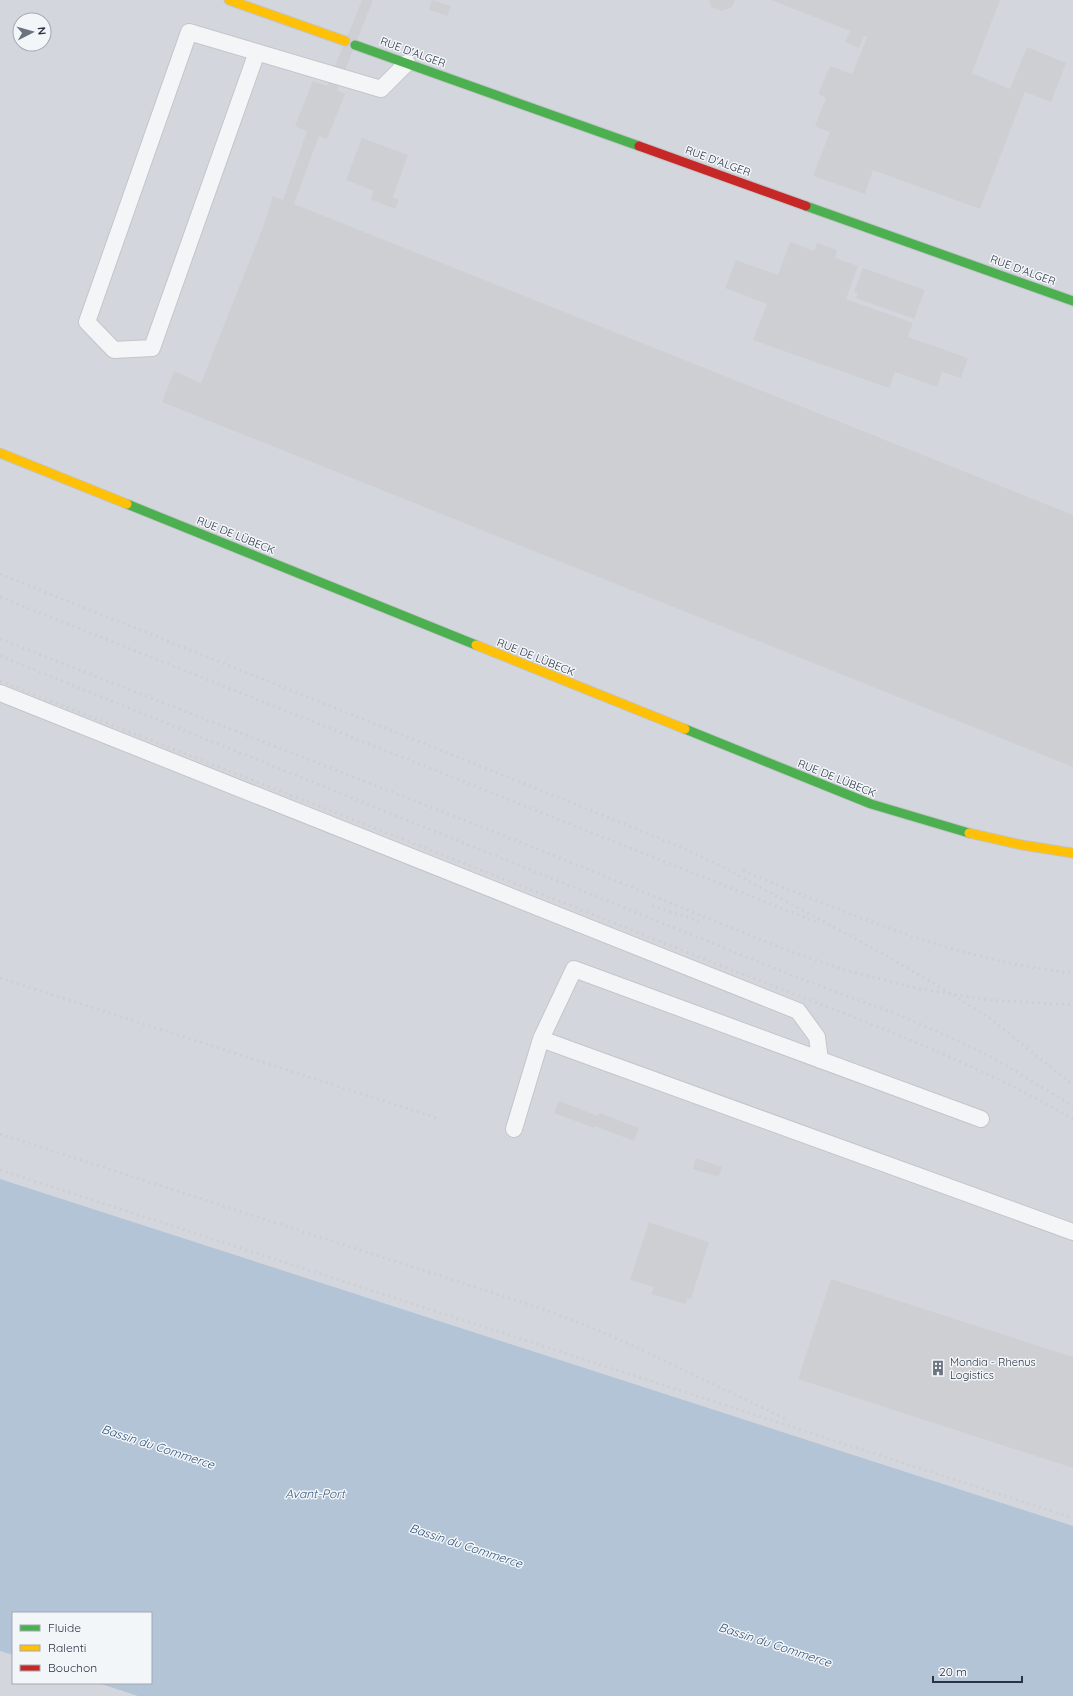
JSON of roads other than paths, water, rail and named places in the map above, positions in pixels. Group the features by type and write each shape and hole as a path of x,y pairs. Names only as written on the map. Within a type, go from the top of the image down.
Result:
{"main road":[{"path":"229,0 345,41"},
{"name":"RUE D'ALGER","path":"355,45 1073,301"},
{"name":"RUE DE LÜBECK","path":"0,453 871,804 939,826 990,838 1073,853"}],"lane":[{"path":"257,52 152,348 114,350 87,322 189,32 381,88 407,63"},
{"path":"0,693 798,1010 817,1037 820,1060"},
{"path":"514,1129 541,1039 574,969 981,1119"},
{"path":"541,1039 1073,1232"}],"water":[{"name":"Avant-Port","path":"0,1179 1073,1526 1073,1696 138,1696 101,1684 152,1684 152,1612 12,1612 12,1655 0,1651"}],"railway":[{"path":"0,574 570,802 676,845 721,866 887,956 953,995 991,1019 1073,1085"},
{"path":"0,597 816,922"},
{"path":"0,639 520,842 789,951 848,971 920,989 991,1000 1073,1005"},
{"path":"0,656 801,979 899,1015 990,1056 1073,1106"},
{"path":"0,681 886,1030 981,1071 1028,1094 1073,1119"},
{"path":"743,871 864,919 946,947 1030,967 1073,973"},
{"path":"652,906 699,921"},
{"path":"0,978 437,1118"},
{"path":"0,1134 537,1307 625,1342 786,1419"},
{"path":"0,1170 1073,1518"}],"place":[{"name":"Mondia - Rhenus Logistics","path":"938,1368"}],"water label":[{"name":"Bassin du Commerce","path":"158,1447"},
{"name":"Bassin du Commerce","path":"466,1546"},
{"name":"Bassin du Commerce","path":"775,1645"}]}
